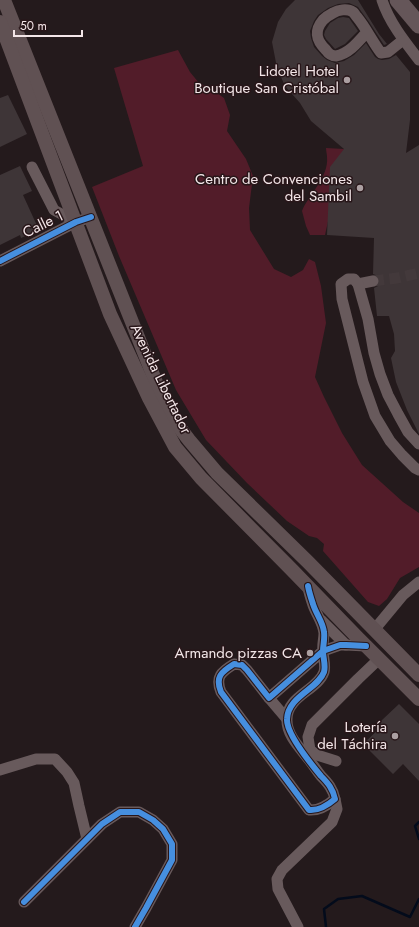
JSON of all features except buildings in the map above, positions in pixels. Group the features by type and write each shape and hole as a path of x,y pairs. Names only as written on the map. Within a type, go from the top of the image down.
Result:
{"highway":[{"path":"398,0 419,25"}],"main road":[{"name":"Avenida Libertador","path":"4,0 161,395 173,419 217,473 308,562 419,675"},
{"name":"Avenida Libertador","path":"0,22 110,314 149,398 176,447 201,478 419,699"}],"street":[{"path":"382,0 384,9 403,40 419,60"},
{"path":"367,32 344,53 335,56 329,54 317,38 318,29 323,20 336,11 344,10 353,12 361,22 381,53 388,52 403,40"},
{"path":"32,167 54,210 76,222"},
{"name":"Calle 1","path":"0,261 76,222 91,217"},
{"path":"419,444 408,432 388,394 374,353 368,319 358,284 354,279 348,279 341,284 342,299 363,382 375,416 390,441 402,455 419,470"},
{"path":"358,284 374,281"},
{"path":"374,630 403,595 419,582"},
{"path":"286,718 296,700 319,680 325,667 322,651 324,632 320,619 313,605 308,586"},
{"path":"320,619 346,645"},
{"path":"269,698 322,651 346,645 366,646"},
{"path":"336,761 317,755 310,750 308,737 312,726 358,678 379,659"},
{"path":"298,927 278,889 277,879 282,870 332,822 336,809 335,799 333,791 298,746 289,732 286,718 246,670 242,666 234,664 221,673 218,680 221,692 309,810 322,808 335,799"},
{"path":"0,770 36,759 55,759 67,772 74,783 87,839"},
{"path":"24,902 102,824 120,812 139,812 153,820 163,829 172,844 172,860 135,927"}],"shaded area":[{"path":"178,50 190,72 199,83 210,88 224,98 230,115 227,131 246,159 253,176 249,208 250,230 274,269 291,277 303,270 309,259 315,262 321,286 326,323 315,377 342,433 362,465 403,502 419,513 419,567 400,578 387,599 379,606 368,602 323,551 324,544 317,538 309,536 287,521 247,483 206,440 176,390 119,256 92,187 143,166 114,68"},
{"path":"326,148 344,149 325,235 310,235 302,211 325,171 327,164"}],"waterway":[{"path":"419,822 415,826 419,839"},
{"path":"326,927 324,909 338,899 362,896 410,917 419,899"}],"tunnel":[{"path":"373,281 419,273"}],"cycle path":[{"path":"0,261 76,222 91,217"},
{"path":"308,586 314,608 323,628 323,651 325,669 321,678 292,704 287,719 290,733 311,764 330,786 335,799 316,810 309,810 221,692 219,687 220,675 234,664 242,665 269,698 323,651 340,645 366,646"},
{"path":"24,902 102,824 120,812 139,812 153,820 163,829 172,844 172,860 135,927"}],"place":[{"name":"Lidotel Hotel Boutique San Cristóbal","path":"347,80"},
{"name":"Centro de Convenciones del Sambil","path":"360,188"},
{"name":"Armando pizzas CA","path":"310,653"},
{"name":"Lotería del Táchira","path":"395,736"}]}
